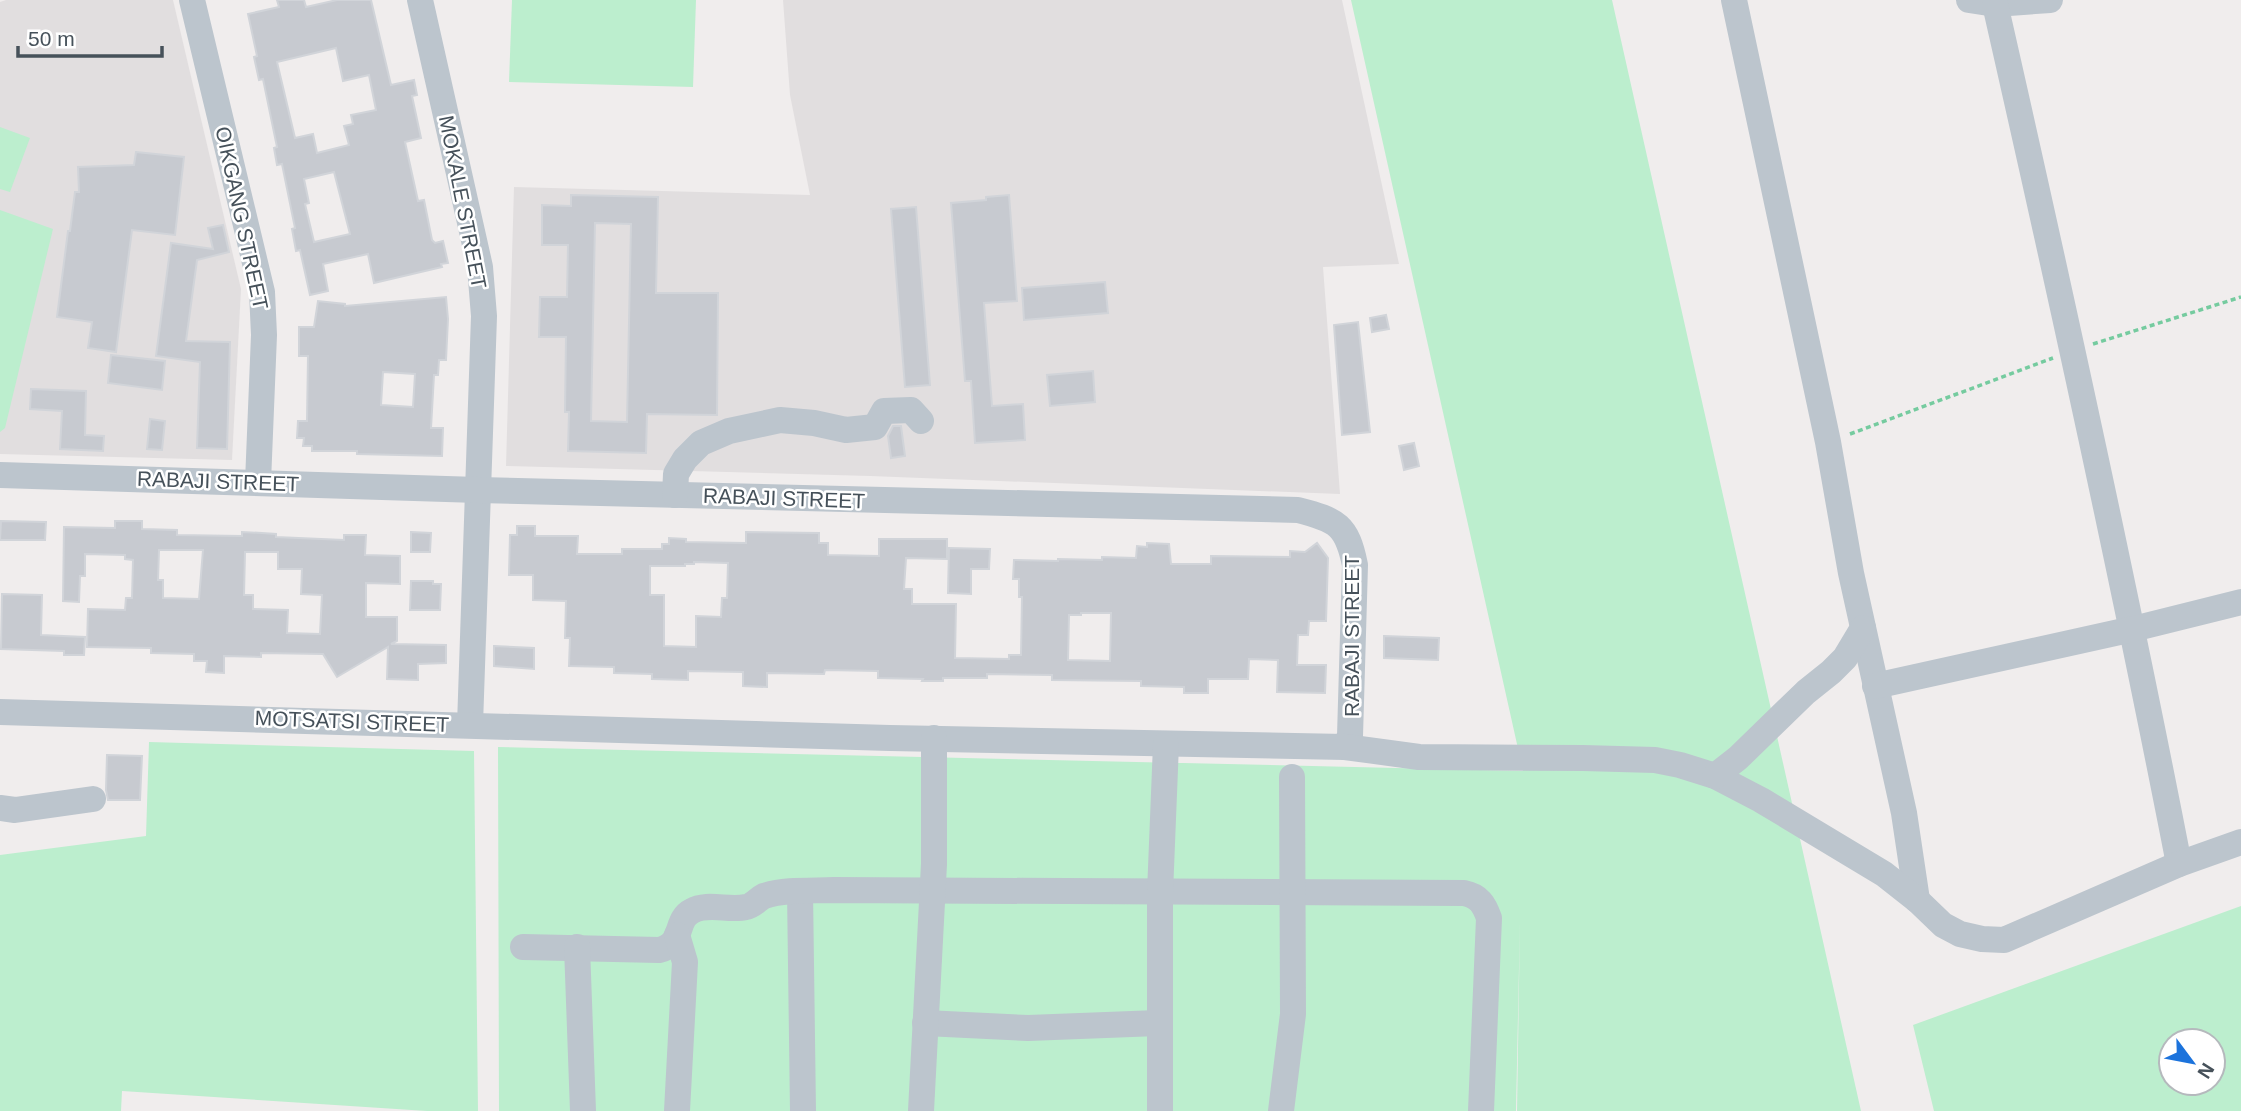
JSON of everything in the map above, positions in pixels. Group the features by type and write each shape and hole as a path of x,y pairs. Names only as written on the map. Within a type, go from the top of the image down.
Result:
{"street":[{"name":"OIKGANG STREET","path":"192,0 262,292 264,324 258,482"},
{"name":"MOKALE STREET","path":"420,0 480,267 484,316 478,490"},
{"path":"1734,0 1828,442 1875,686 1904,813 1917,900"},
{"path":"1969,0 1995,5 2050,0"},
{"path":"1995,5 2074,351 2179,864"},
{"path":"675,495 676,474 685,458 701,443 729,430 779,420 814,423 846,430 875,426 884,411 899,409 911,410 920,421"},
{"name":"RABAJI STREET","path":"0,475 478,490 1298,510 1332,521 1343,530 1350,541 1355,565 1350,736 1345,747"},
{"name":"MOTSATSI STREET","path":"0,712 470,725 478,490"},
{"path":"1875,686 2133,629 2241,602"},
{"path":"1715,776 1747,750 1845,658 1863,628"},
{"path":"470,725 1345,747 1419,757 1655,760 1715,776 1760,800 1884,874 1943,925 1960,934 1982,939 2004,940 2179,864 2241,842"},
{"path":"921,1111 933,891 934,738"},
{"path":"1160,1111 1160,893 1166,744"},
{"path":"1281,1111 1293,1014 1292,777"},
{"path":"0,808 15,810 93,799"},
{"path":"800,891 803,1111"},
{"path":"523,947 659,950 669,947 685,917 696,909 748,907 761,897 782,892 1464,893 1476,897 1482,903 1490,928 1481,1111"},
{"path":"677,935 685,962 677,1111"},
{"path":"577,947 583,1111"},
{"path":"925,1023 1028,1028 1158,1023"}],"path":[{"path":"1828,442 2074,351 2241,297"}],"shaded area":[{"path":"173,0 241,289 232,460 0,454 0,2"},
{"path":"783,0 1342,0 1399,264 1323,267 1340,494 870,476 506,466 514,187 810,195 790,95"}],"green space":[{"path":"512,0 696,0 693,87 509,82"},
{"path":"1351,0 1612,0 1861,1111 1517,1111 1520,921 1516,1111 499,1111 498,747 1523,771"},
{"path":"0,127 30,138 10,192 0,189"},
{"path":"0,210 53,229 5,428 0,432"},
{"path":"149,742 474,751 478,1111 427,1111 122,1091 121,1111 0,1111 0,855 146,836"},
{"path":"2241,906 2241,1111 1934,1111 1913,1025"}],"building":[{"path":"277,0 304,0 306,7 337,0 371,0 391,85 414,80 417,95 412,96 421,138 405,142 418,201 424,200 432,240 435,243 443,241 448,263 441,264 442,267 374,283 368,254 323,264 328,291 310,295 300,250 296,251 292,229 295,228 282,164 277,165 274,148 277,147 263,79 259,80 248,14 279,7","holes":["336,48 343,81 369,75 376,110 351,115 353,124 344,126 349,145 317,153 313,134 295,138 277,62","334,172 350,234 314,242 305,204 309,203 304,179"]},
{"path":"136,152 184,157 175,235 132,230 116,352 88,348 92,322 57,317 68,231 75,192 79,192 78,167 134,165"},
{"path":"571,195 658,197 656,293 718,293 717,415 647,414 646,453 568,451 569,412 565,412 566,337 539,337 540,297 567,297 568,245 542,245 542,205 571,206","holes":["595,223 631,224 627,422 591,421"]},
{"path":"1009,195 1017,301 984,303 992,406 1023,404 1025,440 975,443 971,381 965,381 951,203"},
{"path":"916,207 930,385 905,387 891,209"},
{"path":"223,225 229,252 197,260 186,341 230,342 227,449 197,448 200,362 156,356 171,243 213,249 208,228"},
{"path":"1105,282 1108,313 1024,320 1022,288"},
{"path":"446,297 446,360 439,360 438,375 434,375 431,428 443,428 442,456 312,451 312,446 303,446 304,438 297,438 298,421 307,421 308,356 299,356 299,327 314,327 318,301 345,306","holes":["383,372 415,374 413,407 381,405"]},
{"path":"1386,315 1389,329 1372,332 1370,318"},
{"path":"1358,322 1370,432 1342,435 1334,325"},
{"path":"111,355 165,361 162,390 108,383"},
{"path":"1093,371 1095,402 1050,406 1047,375"},
{"path":"31,389 86,391 85,435 104,436 103,451 60,449 62,411 30,409"},
{"path":"150,419 165,421 162,450 147,449"},
{"path":"893,426 901,426 905,456 891,458 888,436"},
{"path":"1414,443 1419,466 1404,470 1399,446"},
{"path":"1,521 46,522 45,540 0,540"},
{"path":"115,521 142,521 142,529 177,530 177,535 242,536 242,532 276,534 276,537 344,540 344,535 366,535 365,555 400,556 400,584 366,583 366,617 397,617 397,641 391,644 446,645 446,663 418,664 418,680 387,679 388,647 337,677 323,654 261,653 261,657 224,656 224,673 206,672 207,661 194,661 194,654 151,653 151,648 87,647 88,609 125,610 126,598 132,598 133,560 125,559 125,555 85,554 85,576 80,576 79,602 63,601 64,527 115,528","holes":["159,550 203,550 199,599 163,598 163,580 158,580","245,552 278,552 278,569 302,569 301,594 322,595 320,634 287,633 288,610 253,609 253,595 244,595"]},
{"path":"517,526 535,526 535,536 578,536 577,554 622,554 622,549 662,549 662,544 669,544 669,538 686,539 686,542 746,543 746,532 819,533 819,543 828,543 828,555 879,556 879,539 947,539 947,559 906,558 904,589 912,589 912,604 956,604 955,658 1009,659 1009,655 1021,655 1022,597 1019,597 1019,579 1013,579 1014,560 1136,558 1137,546 1147,547 1147,543 1169,544 1171,564 1211,564 1211,556 1290,557 1290,551 1305,552 1317,543 1328,558 1326,621 1309,621 1308,635 1298,635 1297,665 1326,665 1325,693 1277,692 1278,660 1249,659 1248,679 1208,679 1208,693 1184,693 1184,687 1141,686 1141,681 1052,680 1052,675 987,674 987,678 922,681 923,679 878,678 878,671 825,670 824,674 767,673 767,687 743,686 743,672 688,671 688,680 652,679 652,674 614,673 614,667 569,666 570,638 565,638 566,601 533,600 533,575 509,575 510,535 517,535","holes":["694,562 728,563 727,598 722,598 721,617 696,616 696,647 664,646 664,595 650,595 650,566 685,566","1111,613 1110,661 1068,660 1069,615"]},
{"path":"411,532 431,533 430,552 411,552"},
{"path":"949,548 990,549 989,569 971,569 971,594 948,593"},
{"path":"411,581 433,581 433,584 441,584 440,610 410,610"},
{"path":"2,594 42,595 41,635 85,637 84,655 64,655 64,651 1,649"},
{"path":"1384,636 1439,638 1438,660 1384,658"},
{"path":"494,646 534,648 534,669 494,666"},
{"path":"107,755 142,756 140,800 108,800"}]}
